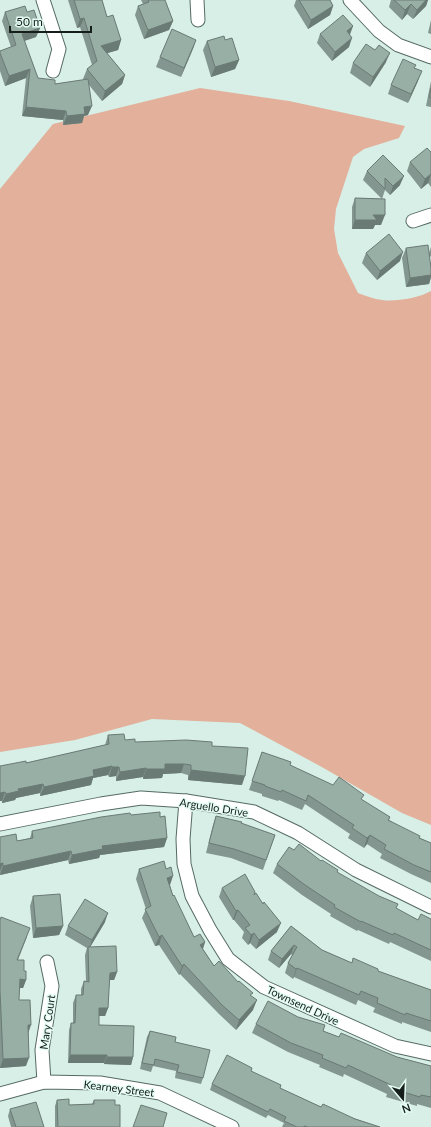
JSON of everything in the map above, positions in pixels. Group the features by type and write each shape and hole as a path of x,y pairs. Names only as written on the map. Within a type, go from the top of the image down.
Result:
{"street":[{"path":"43,0 59,49 53,71"},
{"path":"197,0 198,20"},
{"path":"350,0 379,32 398,45 431,57"},
{"path":"413,221 431,215"},
{"name":"Arguello Drive","path":"0,824 101,804 141,798 186,801 254,812 298,833 356,870 431,907"},
{"name":"Townsend Drive","path":"186,801 183,839 184,857 192,896 210,930 228,959 264,987 395,1046 431,1054"},
{"name":"Mary Court","path":"44,1082 42,1050 52,986 47,962"},
{"name":"Kearney Street","path":"0,1094 44,1082 100,1083 160,1093 232,1127"}],"shaded area":[{"path":"200,88 289,101 405,126 399,138 364,149 353,157 336,209 334,229 338,253 358,293 379,300 393,300 407,299 431,291 431,825 402,813 320,766 240,723 152,719 75,740 0,752 0,189 53,124"}],"building":[{"path":"74,0 102,0 107,17 113,15 121,40 101,46 125,75 105,91 87,69 97,61 84,18 80,19"},
{"path":"148,0 165,0 173,21 148,30 138,6 149,2"},
{"path":"299,0 330,0 333,6 311,20"},
{"path":"394,0 426,0 417,10 411,4 405,10"},
{"path":"25,6 27,12 34,10 40,28 22,34 38,78 55,80 55,84 88,79 92,106 84,107 85,114 67,116 66,111 26,107 30,69 9,76 0,53 0,51 16,45 5,12"},
{"path":"343,15 353,26 347,31 352,38 335,52 320,34"},
{"path":"172,29 196,40 184,68 160,57"},
{"path":"224,36 225,40 232,38 239,60 215,67 207,41"},
{"path":"366,44 375,50 379,45 390,53 373,77 353,63"},
{"path":"403,59 416,65 414,68 422,71 411,94 391,85"},
{"path":"427,148 431,152 431,174 425,179 410,162"},
{"path":"383,155 404,176 393,186 385,178 385,189 367,171"},
{"path":"355,198 385,199 385,215 373,215 377,220 355,220"},
{"path":"389,234 403,252 380,271 366,253"},
{"path":"428,245 431,275 410,278 406,248"},
{"path":"124,734 125,740 135,739 135,742 186,740 212,742 212,746 248,748 245,776 191,770 191,765 184,764 165,764 165,769 146,768 120,772 119,767 112,766 93,770 94,776 44,787 43,784 18,789 19,791 6,794 5,792 0,793 0,766 26,761 26,763 109,744 108,735"},
{"path":"262,752 291,762 290,765 333,785 339,777 364,795 361,799 390,817 388,820 420,836 419,838 431,843 431,872 384,849 386,845 370,835 367,838 352,828 354,825 308,795 306,801 282,790 281,792 252,781"},
{"path":"160,812 160,817 165,816 167,838 102,846 103,849 72,855 71,851 3,866 3,863 0,864 0,837 16,834 17,841 33,838 32,831 101,817 130,813 131,815"},
{"path":"216,816 242,822 241,823 275,835 266,860 234,849 209,843"},
{"path":"299,844 321,861 322,860 338,870 337,872 379,896 398,904 396,908 418,920 421,914 431,919 431,950 394,933 393,935 361,922 334,907 335,905 277,864 289,847 294,850"},
{"path":"164,861 166,869 171,867 173,876 167,878 173,896 174,895 194,937 200,934 205,942 200,945 214,966 219,961 238,982 239,981 253,993 250,995 257,1000 239,1020 222,1005 184,964 182,966 162,935 159,937 145,909 151,906 139,869"},
{"path":"245,874 255,892 254,895 256,893 263,904 264,902 281,923 259,940 254,933 251,935 245,928 250,925 238,910 236,911 222,888"},
{"path":"60,894 63,926 36,928 33,896"},
{"path":"85,899 108,913 92,940 68,926"},
{"path":"1,917 30,928 17,960 24,960 24,971 26,971 26,980 20,979 19,1000 30,1000 31,1025 28,1025 29,1058 3,1059 0,990"},
{"path":"291,926 322,950 352,963 353,958 378,969 378,971 431,990 431,1021 406,1013 405,1015 377,1003 378,998 361,991 359,995 297,968 296,969 288,963 297,947 294,945 282,959 271,951"},
{"path":"116,946 117,972 110,973 108,1008 99,1008 99,1025 134,1026 133,1057 70,1055 71,1023 75,1023 76,995 83,995 84,981 89,982 88,947"},
{"path":"268,1001 298,1017 325,1025 323,1031 339,1037 341,1033 397,1057 431,1066 431,1097 421,1095 420,1097 390,1088 391,1085 348,1065 346,1068 322,1058 323,1055 291,1043 256,1024"},
{"path":"150,1031 176,1037 175,1042 210,1050 203,1078 177,1072 179,1065 155,1059 154,1065 142,1063"},
{"path":"227,1055 252,1068 251,1071 281,1085 280,1088 321,1107 323,1104 355,1119 380,1127 297,1127 284,1121 286,1117 270,1109 268,1112 212,1084"},
{"path":"69,1099 69,1105 94,1104 94,1100 115,1100 115,1105 120,1105 120,1127 58,1127 57,1100"},
{"path":"36,1102 44,1127 16,1127 10,1109"},
{"path":"141,1105 167,1113 163,1127 133,1127"}]}
